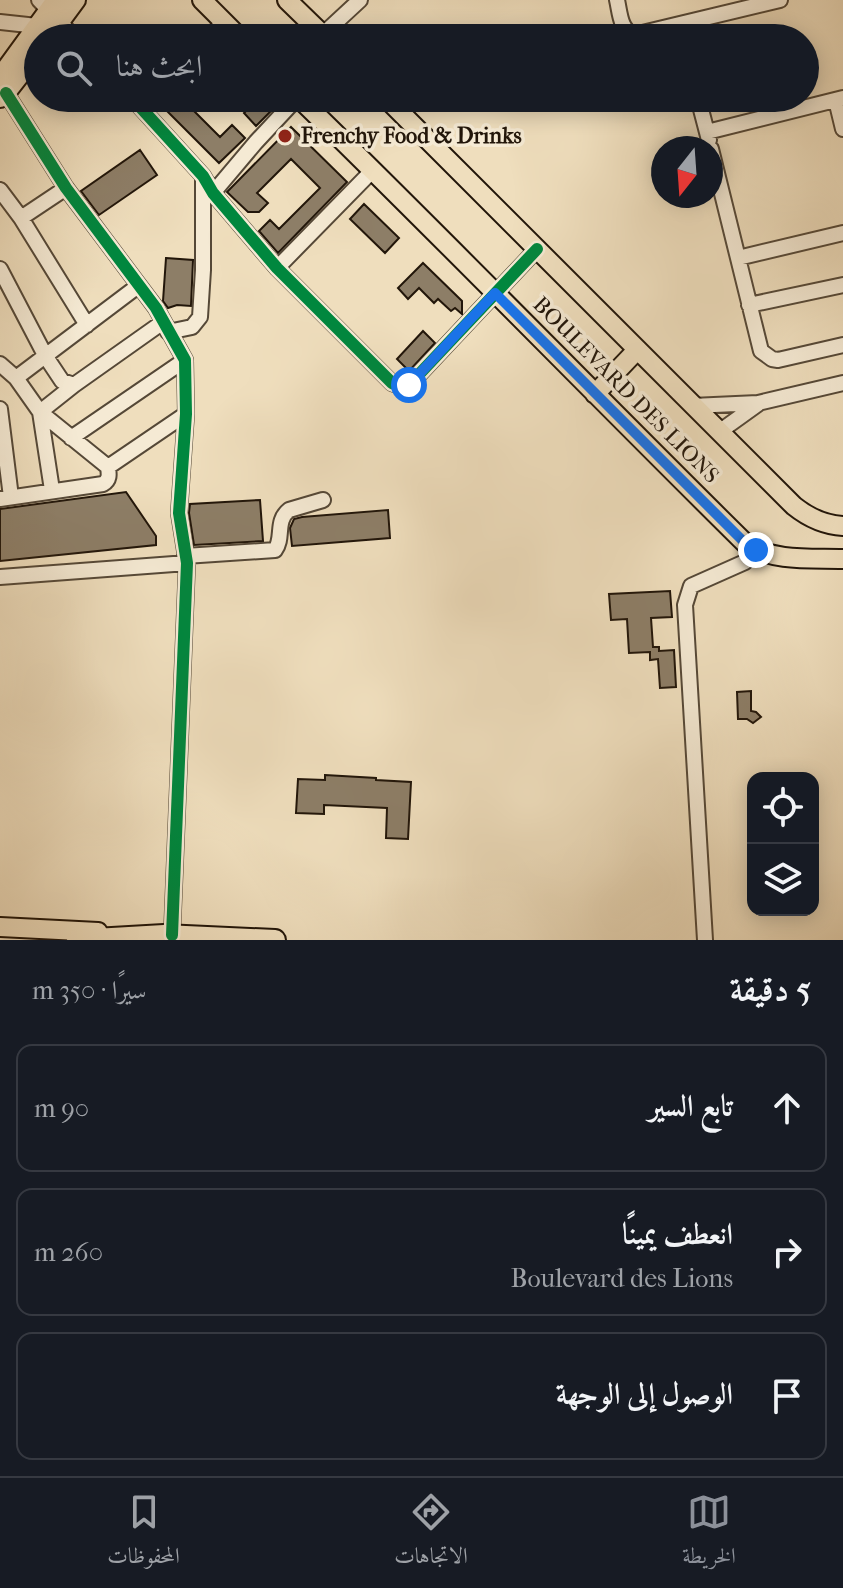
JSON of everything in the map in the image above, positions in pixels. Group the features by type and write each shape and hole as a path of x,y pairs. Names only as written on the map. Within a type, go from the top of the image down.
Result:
{"highway":[{"path":"77,940 168,935 275,940"}],"main road":[{"path":"51,8 76,0"},
{"path":"202,0 224,22"},
{"path":"287,0 310,24"},
{"path":"3,80 24,55"},
{"path":"3,80 24,63"},
{"name":"BOULEVARD DES LIONS","path":"313,112 746,544 778,557 843,559"},
{"name":"BOULEVARD DES LIONS","path":"400,112 794,506 823,523 843,526"},
{"path":"595,394 637,350"},
{"path":"0,927 168,935"}],"street":[{"path":"336,24 360,0"},
{"path":"617,0 623,24"},
{"path":"704,24 780,0"},
{"path":"51,8 64,24"},
{"path":"0,22 24,28"},
{"path":"3,80 66,188 156,308 185,360 186,414 179,513 186,560 168,935"},
{"path":"819,104 840,99 843,129"},
{"path":"149,112 277,268 392,383 403,387 409,385 537,249"},
{"path":"213,193 285,112"},
{"path":"702,112 708,136"},
{"path":"707,132 788,112"},
{"path":"277,268 373,170"},
{"path":"40,412 74,385 166,327 192,327 200,317 203,176"},
{"path":"21,218 66,188"},
{"path":"0,190 21,218 87,325"},
{"path":"723,197 761,351 778,360 843,345"},
{"path":"738,258 843,233"},
{"path":"0,269 46,357 62,381 74,385"},
{"path":"749,305 843,285"},
{"path":"16,378 138,286"},
{"path":"71,438 185,360"},
{"path":"0,364 16,378 40,412 108,467 107,482 6,498 0,409"},
{"path":"692,406 758,403 843,383"},
{"path":"719,432 758,403"},
{"path":"40,412 52,490"},
{"path":"108,467 186,414"},
{"path":"0,577 275,550 280,543 284,514 323,500"},
{"path":"705,940 685,605 691,586 745,562 756,550"}],"building":[{"path":"168,112 195,112 220,137 232,125 245,138 219,163"},
{"path":"245,112 270,112 256,126"},
{"path":"291,127 347,182 278,253 259,231 270,220 279,229 320,188 291,159 257,193 268,203 259,212 248,212 227,192"},
{"path":"140,150 157,175 99,215 81,191"},
{"path":"364,204 399,238 385,253 350,219"},
{"path":"166,258 193,260 191,306 168,308 163,301"},
{"path":"423,263 462,301 462,314 455,308 451,311 438,299 434,303 419,288 408,299 398,288"},
{"path":"423,331 435,343 409,371 397,359"},
{"path":"126,492 156,536 156,545 0,561 0,509"},
{"path":"260,500 263,541 194,545 190,504"},
{"path":"388,510 390,538 292,546 290,528 294,519"},
{"path":"670,591 672,617 651,618 653,647 659,647 659,651 674,650 676,687 660,688 658,659 650,660 650,652 629,653 627,619 611,620 609,594"},
{"path":"751,691 751,711 761,717 753,723 738,719 737,692"},
{"path":"325,775 411,782 408,839 386,838 387,808 324,805 324,814 296,813 298,779 325,780"}],"cycle path":[{"path":"6,93 66,188 156,308 185,360 186,414 179,513 187,563 172,935"},
{"path":"145,112 203,176 213,193 277,268 392,383 403,387 409,385 537,249"}],"place":[{"name":"Frenchy Food & Drinks","path":"285,136"}],"route":[{"path":"409,385 495,293 746,544 756,550"}]}
